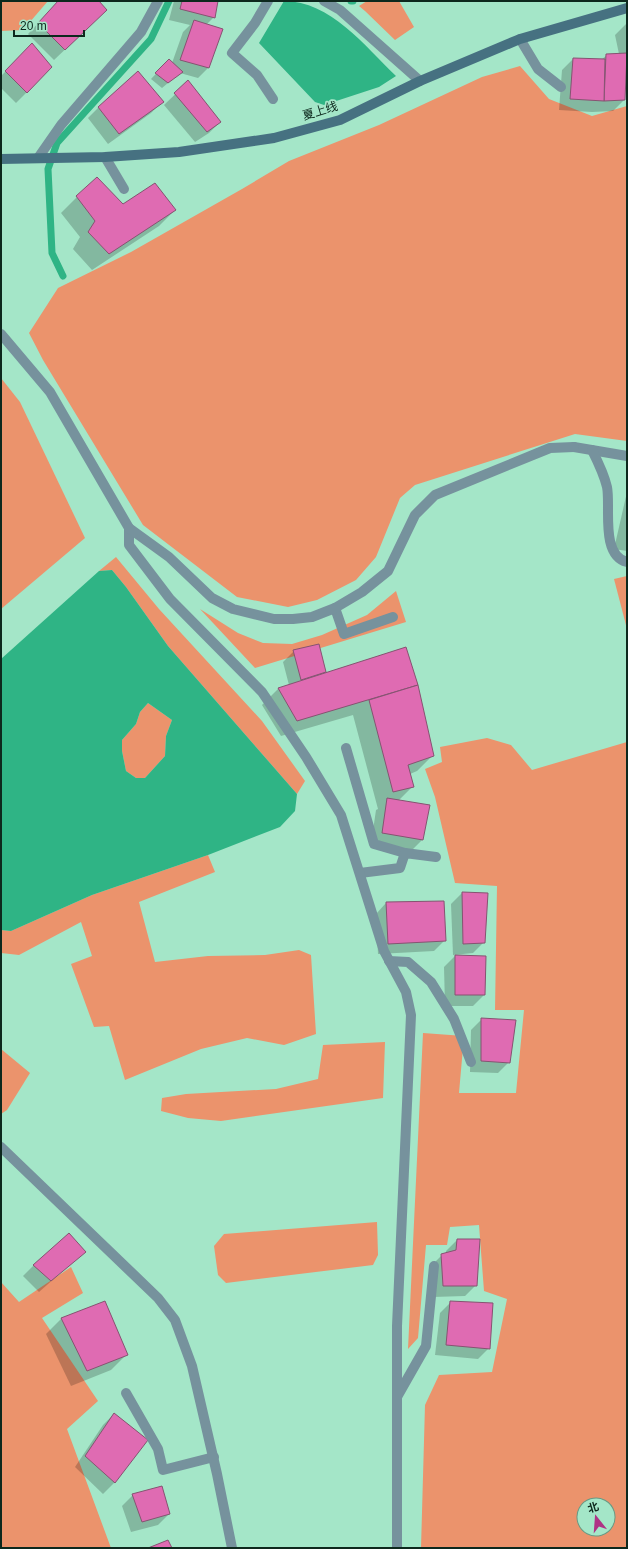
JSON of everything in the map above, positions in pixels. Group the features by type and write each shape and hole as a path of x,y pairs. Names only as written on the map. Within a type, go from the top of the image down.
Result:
{"street":[{"path":"38,158 61,125 141,32 158,1"},
{"path":"268,1 255,23 232,53 257,75 273,99"},
{"path":"324,1 340,10 420,81"},
{"name":"夏上线","path":"1,158 105,157 179,152 274,138 340,120 420,81 520,39 627,8"},
{"path":"520,39 538,69 561,87"},
{"path":"105,157 124,189"},
{"path":"1,334 50,392 129,528 168,557 212,598 233,609 274,619 293,619 312,616 335,608 362,592 388,571 415,515 435,495 550,448 574,447 627,456"},
{"path":"592,450 603,472 608,490 607,524 613,549 623,561 627,562"},
{"path":"129,528 129,545 170,599 262,692 306,757 341,815 384,951 406,992 411,1015 397,1326 397,1548"},
{"path":"335,608 344,634 393,617"},
{"path":"346,748 374,844 404,853 436,857"},
{"path":"360,873 400,868 404,853"},
{"path":"389,961 408,962 430,982 454,1019 470,1062"},
{"path":"1,1148 158,1298 175,1320 192,1366 214,1457 232,1548"},
{"path":"397,1398 426,1346 434,1266"},
{"path":"126,1393 158,1449 163,1470 214,1457"}],"shaded area":[{"path":"1,1 48,1 23,30 1,31"},
{"path":"284,1 301,3 317,8 346,27 396,76 379,87 324,105 315,102 259,43"},
{"path":"367,1 399,1 414,27 395,40 359,6"},
{"path":"520,66 549,99 592,116 627,106 627,441 575,434 415,485 400,498 376,557 356,580 317,600 288,607 237,597 143,525 43,360 29,333 58,288 131,252 289,161 379,125 482,77"},
{"path":"1,378 20,402 85,538 1,609"},
{"path":"116,557 159,609 262,721 305,781 297,794 168,646 112,570 99,571"},
{"path":"112,570 168,646 297,794 295,811 280,827 208,855 92,895 11,931 1,930 1,659 99,571","holes":["148,703 172,720 166,736 165,756 145,778 136,778 126,771 122,751 122,740 136,724 140,712"]},
{"path":"627,576 627,629 614,579"},
{"path":"396,591 406,622 255,668 200,609 238,633 263,643 292,644 322,635 367,615"},
{"path":"148,703 172,720 166,736 165,756 145,778 136,778 126,771 122,751 122,740 136,724 140,712"},
{"path":"487,738 511,745 532,770 627,742 627,1548 421,1548 425,1405 439,1375 492,1372 507,1299 484,1291 479,1225 450,1227 447,1245 426,1245 418,1338 408,1349 423,1033 464,1036 459,1093 516,1093 524,1010 495,1010 497,886 455,883 435,797 425,769 442,762 440,747"},
{"path":"208,855 215,872 139,902 155,962 208,956 265,955 299,950 311,955 316,1034 284,1045 247,1038 201,1049 125,1080 109,1026 94,1027 71,964 92,956 81,922 19,955 1,953 1,930 11,931 92,895"},
{"path":"385,1042 383,1098 221,1121 188,1118 161,1111 162,1098 186,1094 276,1089 318,1079 323,1045"},
{"path":"1,1049 30,1073 7,1110 1,1114"},
{"path":"377,1222 378,1255 373,1265 226,1283 218,1275 214,1246 224,1234"},
{"path":"71,1267 83,1293 42,1318 98,1401 67,1429 111,1548 1,1548 1,1282 19,1302"}],"building":[{"path":"58,1 99,1 107,10 65,50 38,23"},
{"path":"182,1 218,1 215,18 180,9"},
{"path":"194,20 223,29 209,68 180,60"},
{"path":"32,43 52,67 27,93 5,71"},
{"path":"627,53 625,100 604,101 606,54"},
{"path":"573,58 605,59 604,101 570,99"},
{"path":"169,59 183,72 168,83 155,73"},
{"path":"138,71 164,102 119,134 98,107"},
{"path":"188,80 221,122 207,132 174,93"},
{"path":"97,177 123,204 155,183 176,210 109,254 88,232 95,221 76,196"},
{"path":"319,644 326,672 301,680 293,650"},
{"path":"406,647 418,685 297,721 278,688"},
{"path":"418,685 434,756 408,765 414,787 393,792 369,700"},
{"path":"387,798 430,805 423,840 382,833"},
{"path":"462,892 488,893 485,943 463,944"},
{"path":"444,901 446,941 388,944 386,902"},
{"path":"455,955 486,956 485,995 455,995"},
{"path":"481,1018 516,1020 510,1063 481,1061"},
{"path":"69,1233 86,1252 51,1281 33,1265"},
{"path":"457,1239 480,1239 477,1286 443,1286 441,1254 456,1250"},
{"path":"105,1301 128,1355 87,1371 61,1318"},
{"path":"450,1301 493,1303 490,1349 446,1345"},
{"path":"114,1413 148,1440 115,1483 85,1456"},
{"path":"162,1486 170,1514 142,1522 132,1494"},
{"path":"168,1540 172,1548 148,1548"}],"waterway":[{"path":"63,276 52,253 48,169 57,143 151,39 169,1"}]}
